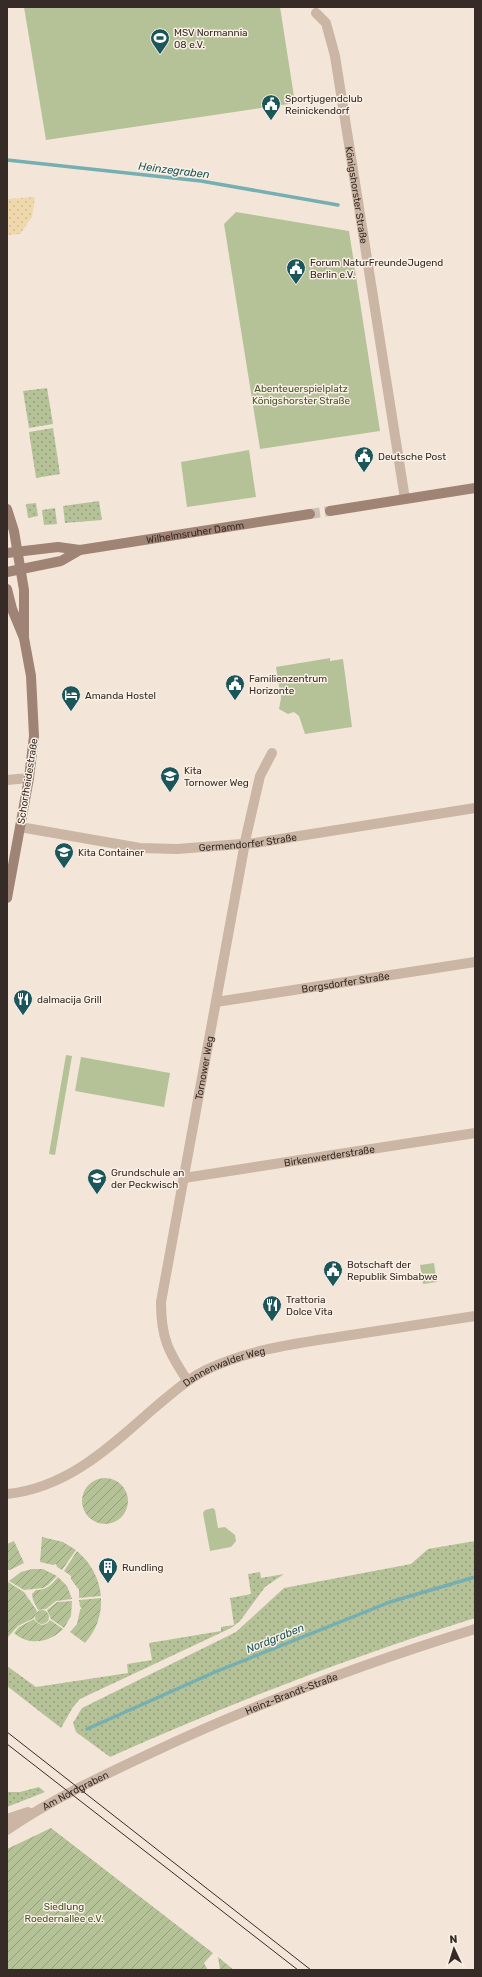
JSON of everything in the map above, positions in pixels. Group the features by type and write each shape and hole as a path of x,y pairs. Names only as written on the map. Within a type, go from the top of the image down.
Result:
{"main road":[{"path":"330,511 475,488"},
{"name":"Schorfheidestraße","path":"7,509 14,530 24,597 24,638 31,676 34,736 29,778 7,898"},
{"name":"Wilhelmsruher Damm","path":"7,553 58,547 80,550 310,514"},
{"name":"Wilhelmsruher Damm","path":"7,572 61,561 80,550"},
{"name":"Schorfheidestraße","path":"7,589 12,609 24,638"}],"street":[{"name":"Königshorster Straße","path":"316,13 326,23 335,56 405,499"},
{"name":"Tornower Weg","path":"188,1380 170,1353 164,1338 161,1321 164,1283 245,844 260,776 272,753"},
{"path":"7,780 29,778"},
{"name":"Germendorfer Straße","path":"20,827 140,848 177,849 245,844 475,808"},
{"name":"Borgsdorfer Straße","path":"216,1002 475,962"},
{"name":"Birkenwerderstraße","path":"184,1178 475,1133"},
{"name":"Dannenwalder Weg","path":"7,1494 28,1491 85,1466 114,1444 188,1380 230,1359 273,1348 475,1316"},
{"name":"Heinz-Brandt-Straße","path":"113,1771 205,1728 293,1693 417,1648 475,1629"},
{"name":"Am Nordgraben","path":"7,1830 38,1809 113,1771"},
{"name":"Am Nordgraben","path":"7,1819 38,1809"}],"green space":[{"name":"MSV Normannia 08 e.V.","path":"24,7 280,7 295,103 46,140"},
{"name":"Forum NaturFreundeJugend Berlin e.V.","path":"236,212 349,231 380,431 260,449 224,224"},
{"path":"47,388 53,424 29,428 23,391"},
{"path":"53,428 60,474 36,478 29,432"},
{"path":"249,450 256,497 187,507 181,462"},
{"path":"99,501 102,520 65,523 63,506"},
{"path":"36,503 38,516 28,518 26,504"},
{"path":"55,508 57,524 44,525 42,510"},
{"path":"330,658 330,661 343,659 352,727 305,734 299,716 294,712 288,714 279,709 281,698 276,667"},
{"path":"66,1055 72,1056 55,1155 49,1154"},
{"path":"81,1057 170,1073 164,1107 75,1091"},
{"path":"434,1263 437,1282 423,1284 420,1265"},
{"path":"105,1478 118,1482 124,1488 128,1501 124,1514 118,1520 105,1524 92,1520 86,1514 82,1501 86,1488 92,1482"},
{"path":"213,1508 215,1510 218,1528 225,1527 235,1535 236,1541 231,1547 210,1551 203,1513 205,1510"},
{"path":"42,1537 63,1542 76,1550 62,1570 57,1567 56,1564 53,1565 40,1562"},
{"path":"14,1541 24,1563 8,1570 7,1573 7,1544"},
{"path":"475,1541 475,1618 290,1682 200,1718 110,1757 76,1732 73,1723 82,1708 236,1632 284,1588 411,1564 428,1549"},
{"path":"77,1551 94,1571 101,1596 79,1598 79,1590 71,1579 71,1576 64,1571"},
{"path":"32,1569 43,1569 57,1576 43,1588 24,1590 9,1581 21,1572"},
{"path":"260,1572 261,1578 284,1574 265,1587 240,1621 231,1628 80,1699 73,1707 61,1728 7,1686 7,1666 36,1687 128,1673 127,1664 152,1660 149,1643 221,1631 221,1627 234,1625 230,1598 251,1594 248,1574"},
{"path":"58,1577 67,1586 72,1599 56,1601 46,1609 38,1610 32,1594 36,1590 49,1586"},
{"path":"8,1582 24,1592 37,1611 34,1618 18,1626 8,1637"},
{"path":"101,1598 98,1622 85,1643 70,1632 77,1624 80,1610 82,1608 80,1607 79,1600"},
{"path":"72,1601 71,1616 64,1628 51,1619 47,1610 57,1602"},
{"path":"39,1610 45,1610 49,1614 49,1620 45,1624 39,1624 35,1620 35,1614"},
{"path":"34,1619 42,1625 46,1624 50,1620 63,1629 52,1637 39,1641 26,1640 14,1633 19,1627"},
{"path":"39,1787 45,1792 7,1807 7,1792 20,1792"},
{"name":"Siedlung Roedernallee e.V.","path":"51,1828 213,1953 204,1963 208,1970 7,1970 7,1849"},
{"path":"218,1957 234,1970 220,1970"}],"sand":[{"path":"35,197 32,217 20,234 7,235 7,199"}],"waterway":[{"name":"Heinzegraben","path":"7,160 201,181 338,205"},
{"name":"Nordgraben","path":"87,1729 215,1672 390,1602 475,1577"}],"tunnel":[{"path":"310,514 330,511"}],"tram line":[{"path":"7,1732 311,1970"},
{"path":"7,1744 298,1970"}],"place":[{"name":"MSV Normannia 08 e.V.","path":"160,55"},
{"name":"Sportjugendclub Reinickendorf","path":"271,121"},
{"name":"Forum NaturFreundeJugend Berlin e.V.","path":"296,285"},
{"name":"Deutsche Post","path":"364,473"},
{"name":"Familienzentrum Horizonte","path":"235,701"},
{"name":"Amanda Hostel","path":"71,712"},
{"name":"Kita Tornower Weg","path":"170,793"},
{"name":"Kita Container","path":"64,869"},
{"name":"dalmacija Grill","path":"23,1016"},
{"name":"Grundschule an der Peckwisch","path":"97,1195"},
{"name":"Botschaft der Republik Simbabwe","path":"333,1287"},
{"name":"Trattoria Dolce Vita","path":"272,1322"},
{"name":"Rundling","path":"108,1584"}],"park label":[{"name":"Abenteuerspielplatz Königshorster Straße","path":"301,394"}]}
